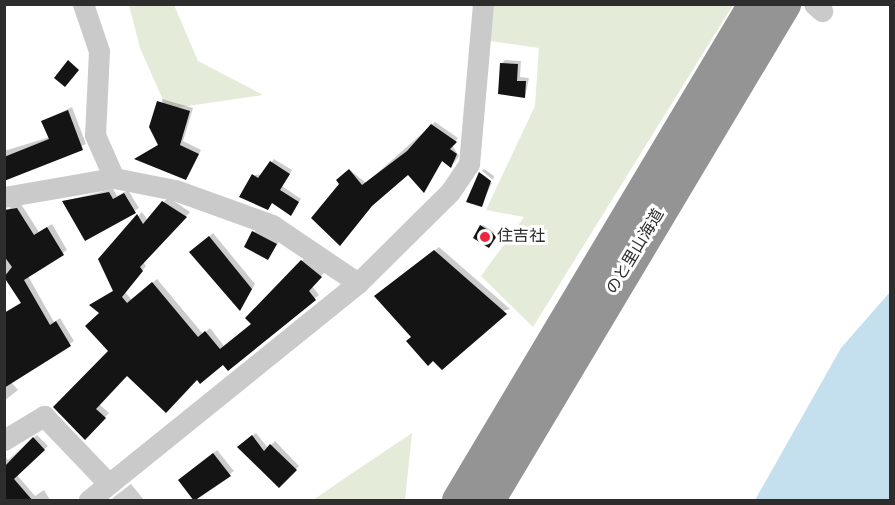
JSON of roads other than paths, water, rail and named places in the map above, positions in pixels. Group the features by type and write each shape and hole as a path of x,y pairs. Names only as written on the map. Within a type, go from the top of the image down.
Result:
{"highway":[{"name":"のと里山海道","path":"458,501 754,4"},
{"name":"のと里山海道","path":"488,501 784,4"}],"street":[{"path":"83,4 99,51 95,135 114,178"},
{"path":"89,501 358,283 450,192 469,164 483,4"},
{"path":"4,197 114,178 175,190 272,225 358,283"},
{"path":"4,440 44,417 109,484"}],"water":[{"path":"890,292 890,500 755,500 841,348"}],"place":[{"name":"住吉社","path":"485,237"}]}
